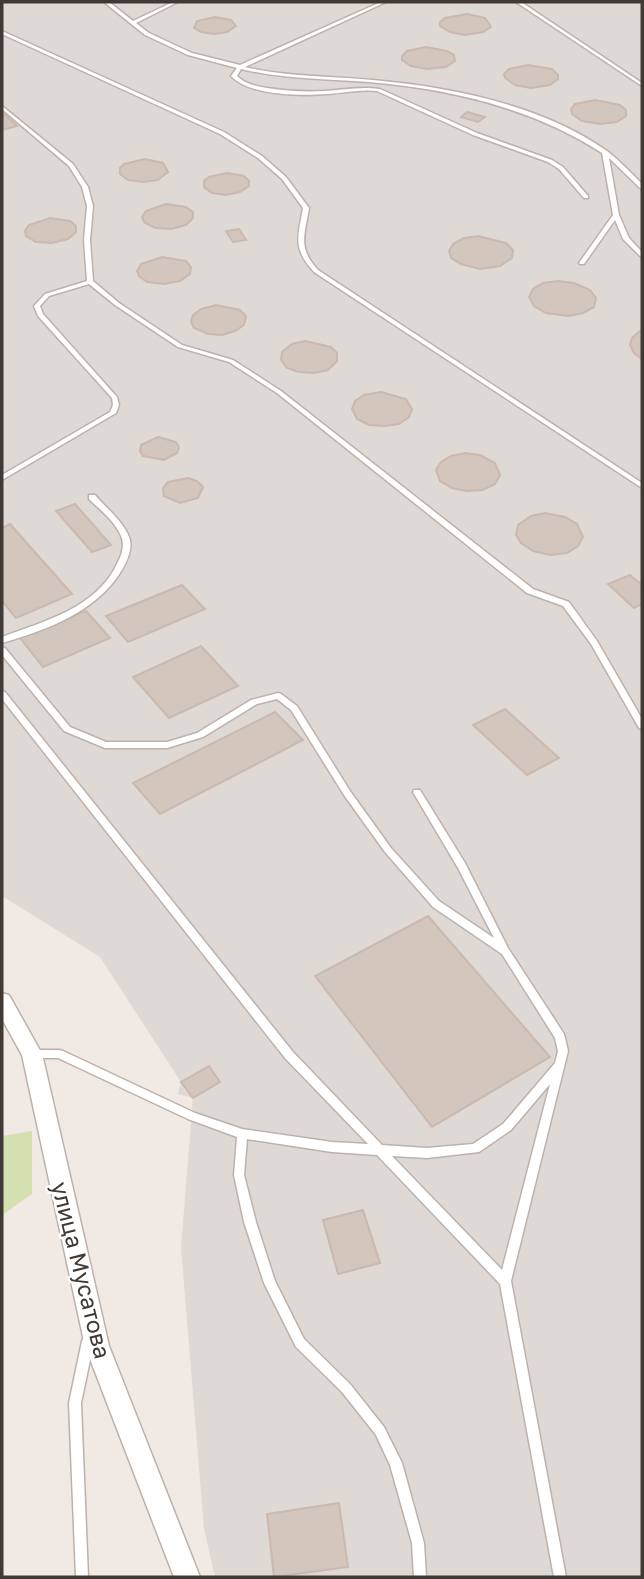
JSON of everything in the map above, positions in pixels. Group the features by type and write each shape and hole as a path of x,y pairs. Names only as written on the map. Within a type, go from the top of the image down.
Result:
{"street":[{"name":"улица Мусатова","path":"2,1001 32,1054 97,1346 187,1577"}],"lane":[{"path":"106,2 147,34 190,54 240,68 272,75 414,86 494,101 547,121 605,153 642,187"},
{"path":"133,23 176,2"},
{"path":"384,2 240,68 233,76 236,80 282,91 316,93 360,88 378,90 450,124 550,161 561,168 586,197"},
{"path":"512,2 524,7"},
{"path":"518,2 642,85"},
{"path":"2,33 222,133 260,157 284,178 306,208 300,245 302,257 316,271 642,486"},
{"path":"2,107 71,165 85,187 90,206 87,240 90,282 117,304 180,346 231,361 279,392 530,591 566,604 594,643 642,726"},
{"path":"605,153 616,215 626,239 642,255"},
{"path":"582,263 616,215"},
{"path":"2,478 113,413 115,398 40,316 37,306 47,295 90,282"},
{"path":"2,640 69,615 100,595 114,579 128,547 124,534 92,497"},
{"path":"2,650 67,729 105,745 167,745 200,735 254,702 278,696 294,708 346,793 388,850 436,904 505,951"},
{"path":"2,694 289,1055 505,1281"},
{"path":"417,792 462,866 505,951 560,1037 563,1051 505,1281 560,1577"},
{"path":"32,1054 59,1054 192,1116 242,1134 332,1147 427,1153 475,1149 507,1128 560,1066"},
{"path":"242,1134 239,1175 250,1222 270,1283 300,1343 346,1388 380,1431 397,1463 418,1543 420,1577"},
{"path":"82,1577 75,1403 88,1349 86,1304"}],"shaded area":[{"path":"2,2 642,2 642,1577 215,1577 204,1529 181,1247 193,1098 178,1094 181,1082 100,957 2,896"}],"green space":[{"path":"32,1131 32,1194 2,1215 2,1136"}],"building":[{"path":"467,14 485,18 491,27 483,32 465,35 450,32 440,26 440,22 445,18"},
{"path":"215,17 231,20 236,26 227,32 214,34 194,28 197,21"},
{"path":"426,47 447,51 454,55 455,61 446,67 427,69 411,66 402,60 407,51"},
{"path":"528,65 552,69 558,79 550,85 531,88 515,85 505,78 504,74 509,69"},
{"path":"595,100 620,105 626,110 626,116 617,122 600,124 582,121 572,114 571,109 575,104"},
{"path":"467,112 485,117 478,122 461,117"},
{"path":"3,113 17,126 2,130"},
{"path":"145,159 163,163 168,172 158,180 143,182 128,180 120,174 120,168 124,164"},
{"path":"227,173 244,176 249,181 249,186 240,192 226,195 212,193 204,187 204,181 209,177"},
{"path":"166,204 186,207 193,212 193,218 186,225 171,229 155,228 144,222 142,217 146,211"},
{"path":"50,218 70,221 76,226 76,232 68,239 52,243 36,242 26,236 25,231 29,225"},
{"path":"239,229 246,240 233,242 226,231"},
{"path":"478,236 506,243 513,250 512,258 500,266 480,269 451,258 449,251 453,244 464,238"},
{"path":"162,257 186,261 191,267 190,274 180,281 164,284 147,282 139,276 137,271 141,264"},
{"path":"543,283 574,283 590,290 596,298 594,307 568,316 546,313 534,306 529,297 533,289"},
{"path":"216,305 240,310 246,316 244,325 222,335 208,334 194,328 191,322 193,315 201,309"},
{"path":"640,331 642,359 634,353 630,345 632,338"},
{"path":"305,341 331,347 337,353 337,361 328,370 314,373 287,368 281,360 282,352 292,344"},
{"path":"381,392 406,399 412,409 409,417 399,424 384,426 369,425 357,419 352,409 355,401 364,395"},
{"path":"158,437 176,442 179,447 177,453 164,460 143,456 141,445"},
{"path":"465,453 480,455 495,463 500,475 495,484 483,490 467,491 452,488 440,481 436,470 441,462 451,456"},
{"path":"188,478 203,487 198,498 180,503 164,496 163,488 168,482"},
{"path":"75,504 111,545 92,552 56,511"},
{"path":"545,513 565,517 577,524 583,537 578,546 567,553 550,555 533,551 521,543 516,535 518,525 531,516"},
{"path":"10,524 72,594 16,618 2,601 2,528"},
{"path":"630,575 642,585 642,604 634,608 608,584"},
{"path":"182,585 205,609 128,642 106,616"},
{"path":"86,611 110,638 43,667 20,638"},
{"path":"201,646 238,686 169,718 133,677"},
{"path":"505,709 559,758 527,775 473,725"},
{"path":"275,712 303,740 160,814 133,783"},
{"path":"428,916 550,1057 432,1127 315,976"},
{"path":"209,1066 220,1082 193,1098 181,1082"},
{"path":"363,1210 380,1263 338,1274 323,1220"},
{"path":"339,1503 348,1567 274,1577 267,1514"}]}
